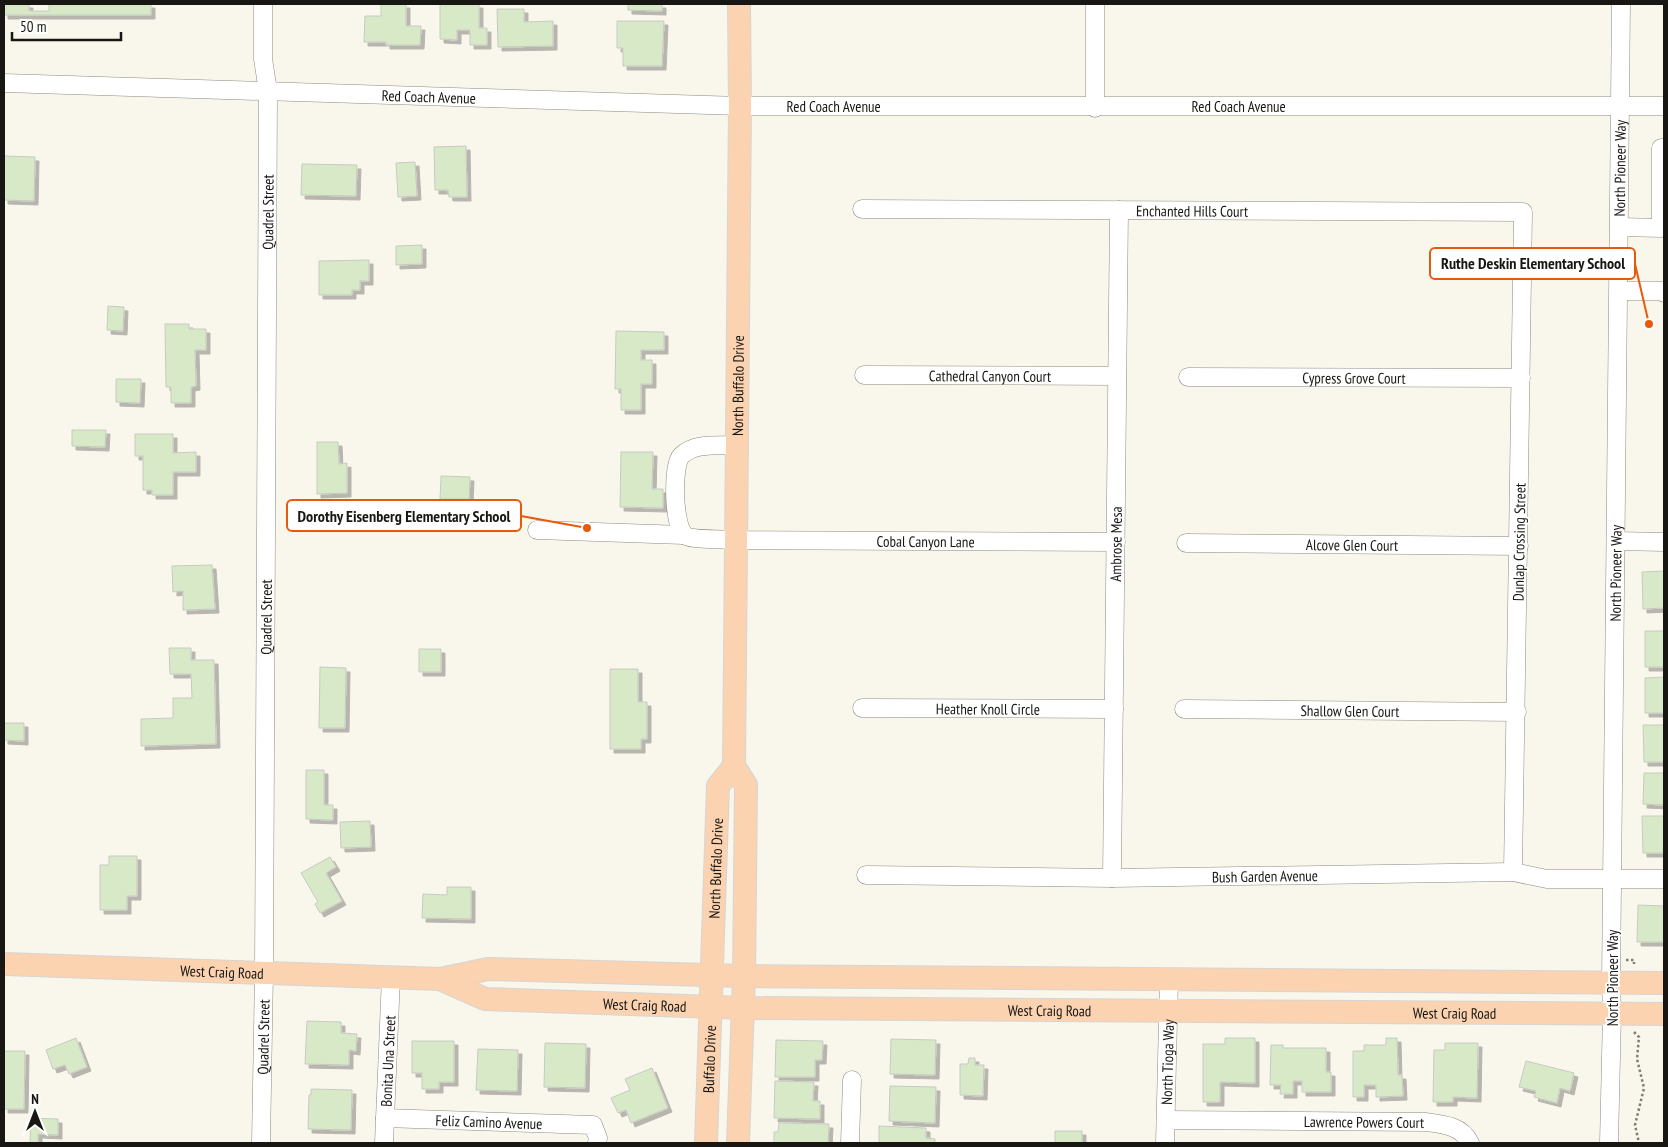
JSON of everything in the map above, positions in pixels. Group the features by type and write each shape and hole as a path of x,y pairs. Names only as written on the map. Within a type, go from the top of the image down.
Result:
{"main road":[{"name":"North Buffalo Drive","path":"739,4 740,106 734,766 746,785 744,976"},
{"name":"North Buffalo Drive","path":"713,976 718,786 734,766"},
{"name":"West Craig Road","path":"4,964 440,979 488,969 713,976 1664,983"},
{"name":"Buffalo Drive","path":"706,1143 713,976"},
{"path":"738,1143 744,976"},
{"name":"West Craig Road","path":"440,979 485,999 743,1008 1664,1014"}],"street":[{"name":"Quadrel Street","path":"261,1143 264,972 268,91 263,59 263,4"},
{"name":"Quadrel Street","path":"268,91 274,59 275,4"},
{"path":"1095,4 1095,108"},
{"name":"North Pioneer Way","path":"1609,1143 1612,1014 1621,4"},
{"name":"Red Coach Avenue","path":"4,83 740,106 1095,108 1664,106"},
{"path":"1620,227 1662,228 1661,148 1664,148"},
{"name":"Enchanted Hills Court","path":"862,208 1523,212"},
{"name":"Ambrose Mesa","path":"1112,878 1119,210"},
{"name":"Dunlap Crossing Street","path":"1513,872 1517,712 1523,212"},
{"path":"1619,291 1662,291 1664,293"},
{"name":"Cathedral Canyon Court","path":"864,375 1117,376"},
{"name":"Cypress Grove Court","path":"1188,377 1521,378"},
{"path":"684,535 679,530 676,513 676,465 679,458 695,447 737,445"},
{"name":"Cobal Canyon Lane","path":"537,530 684,535 736,540 1116,542"},
{"path":"1616,542 1664,542"},
{"name":"Alcove Glen Court","path":"1186,543 1519,546"},
{"name":"Heather Knoll Circle","path":"862,708 1114,709"},
{"name":"Shallow Glen Court","path":"1184,709 1517,712"},
{"name":"Bush Garden Avenue","path":"866,875 1112,878 1513,872 1547,879 1664,880"},
{"name":"Bonita Una Street","path":"384,1143 390,977"},
{"name":"North Tioga Way","path":"1165,1143 1169,979"},
{"path":"850,1143 852,1080"},
{"name":"Feliz Camino Avenue","path":"385,1118 593,1125 598,1138 597,1143"},
{"name":"Lawrence Powers Court","path":"1166,1120 1444,1124 1459,1130 1470,1143"}],"path":[{"path":"1634,1032 1639,1037 1637,1060 1644,1088 1635,1125 1639,1143"}],"building":[{"path":"4,4 29,4 29,11 49,11 49,4 151,4 151,15 4,15"},
{"path":"381,4 406,4 406,26 421,26 420,45 386,45 386,42 364,42 365,16 381,16"},
{"path":"440,4 479,4 479,28 487,28 487,45 470,45 470,30 457,30 457,40 440,39"},
{"path":"628,4 662,4 662,11 628,10"},
{"path":"497,9 524,9 524,22 553,21 553,46 498,47"},
{"path":"617,21 664,21 662,66 623,66 623,48 617,48"},
{"path":"466,146 467,197 449,197 448,190 435,190 434,147"},
{"path":"4,156 35,157 34,201 4,200"},
{"path":"415,162 417,196 398,197 396,163"},
{"path":"302,164 357,165 356,196 301,195"},
{"path":"422,245 422,264 396,265 396,246"},
{"path":"369,260 369,281 360,281 360,290 352,290 352,295 319,295 319,261"},
{"path":"108,306 124,307 123,331 107,330"},
{"path":"165,324 189,324 189,329 206,329 206,350 195,350 196,386 191,387 191,403 171,403 171,387 166,387"},
{"path":"616,331 664,332 664,350 641,350 641,360 652,360 652,384 641,384 641,410 621,410 621,389 615,389"},
{"path":"116,379 141,379 140,403 116,402"},
{"path":"72,430 106,430 105,447 72,446"},
{"path":"135,434 173,434 173,453 196,452 196,472 173,472 173,495 152,495 152,490 143,490 143,456 135,456"},
{"path":"317,442 338,442 339,464 347,463 347,493 317,494"},
{"path":"621,452 653,452 652,489 663,489 663,508 620,507"},
{"path":"441,476 470,477 469,499 440,499"},
{"path":"212,565 215,609 183,610 183,591 173,592 172,566"},
{"path":"1664,571 1664,608 1643,609 1642,572"},
{"path":"1645,631 1664,631 1664,667 1645,667"},
{"path":"169,648 191,648 191,660 214,660 216,744 141,746 141,719 173,718 173,698 192,698 191,674 170,674"},
{"path":"419,649 441,649 441,672 419,672"},
{"path":"320,667 346,668 345,728 319,728"},
{"path":"610,669 638,669 638,702 647,702 647,739 641,739 641,749 610,749"},
{"path":"1664,677 1664,713 1645,713 1645,678"},
{"path":"4,723 24,723 24,741 4,740"},
{"path":"1643,725 1664,725 1664,762 1644,762"},
{"path":"306,770 324,770 324,805 333,805 333,820 306,819"},
{"path":"1644,773 1664,773 1664,805 1643,804"},
{"path":"1642,816 1664,816 1664,853 1643,853"},
{"path":"370,821 371,847 341,848 340,822"},
{"path":"109,856 137,856 137,896 127,896 127,910 100,910 100,865 109,865"},
{"path":"330,857 336,867 326,873 342,901 320,913 315,904 318,902 301,873"},
{"path":"447,887 471,887 471,919 422,918 423,894 447,895"},
{"path":"1638,905 1664,906 1664,942 1637,942"},
{"path":"307,1021 341,1022 341,1033 357,1034 356,1051 349,1050 349,1065 305,1064"},
{"path":"76,1038 87,1067 69,1074 65,1065 53,1069 46,1050"},
{"path":"1225,1038 1255,1038 1255,1083 1220,1082 1220,1102 1203,1102 1203,1044 1225,1044"},
{"path":"1386,1038 1397,1038 1398,1075 1402,1075 1403,1096 1376,1097 1376,1085 1364,1085 1364,1097 1353,1097 1353,1051 1364,1051 1364,1045 1386,1045"},
{"path":"891,1039 936,1040 935,1075 890,1074"},
{"path":"776,1040 823,1041 822,1060 815,1060 815,1077 775,1077"},
{"path":"412,1041 454,1041 454,1082 439,1082 439,1089 422,1089 422,1073 412,1073"},
{"path":"545,1043 586,1044 585,1088 544,1087"},
{"path":"1445,1043 1478,1043 1477,1098 1453,1097 1453,1102 1433,1102 1434,1050 1445,1050"},
{"path":"1271,1045 1283,1045 1283,1048 1326,1048 1326,1072 1331,1072 1331,1092 1302,1092 1302,1081 1293,1081 1293,1094 1280,1094 1281,1085 1270,1085"},
{"path":"478,1049 518,1050 517,1091 476,1090"},
{"path":"4,1051 25,1051 24,1109 4,1109"},
{"path":"969,1058 975,1058 975,1065 984,1065 983,1096 960,1095 960,1064 968,1064"},
{"path":"1526,1061 1574,1073 1570,1091 1560,1088 1557,1103 1534,1097 1536,1091 1519,1087"},
{"path":"652,1068 668,1108 631,1123 626,1110 618,1113 611,1098 630,1090 625,1079"},
{"path":"775,1081 814,1082 813,1101 820,1101 820,1119 774,1118"},
{"path":"890,1086 936,1087 935,1123 889,1121"},
{"path":"311,1089 352,1090 351,1130 308,1129 309,1095 311,1095"},
{"path":"31,1118 58,1119 58,1135 38,1134 38,1143 30,1143"},
{"path":"779,1123 829,1124 828,1143 774,1143 774,1132 778,1132"},
{"path":"879,1126 926,1128 926,1138 935,1139 935,1143 879,1143"},
{"path":"1055,1131 1082,1131 1082,1143 1055,1143"}],"place":[{"name":"Ruthe Deskin Elementary School","path":"1649,324"},
{"name":"Dorothy Eisenberg Elementary School","path":"587,528"}]}
